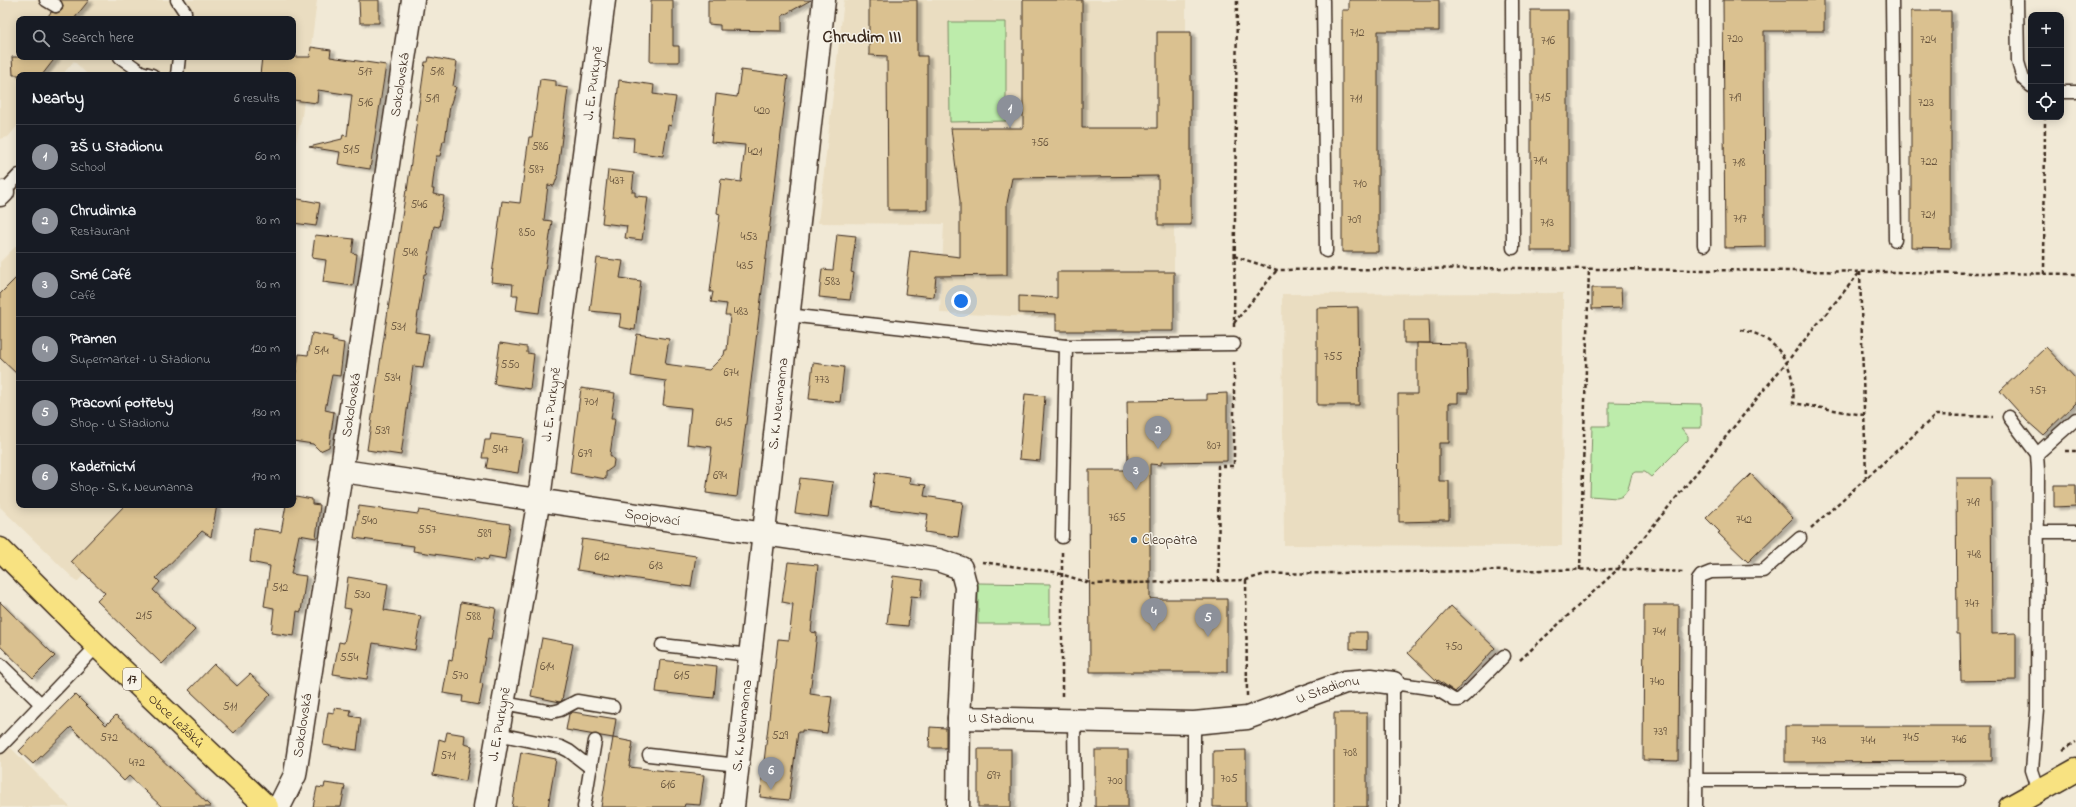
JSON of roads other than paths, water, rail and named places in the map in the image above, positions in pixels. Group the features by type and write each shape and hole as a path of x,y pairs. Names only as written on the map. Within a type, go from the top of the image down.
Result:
{"main road":[{"name":"Obce Ležáků","path":"0,549 97,646 267,807"},
{"path":"2010,807 2076,770"}],"street":[{"name":"Sokolovská","path":"279,807 295,775 343,471 413,0"},
{"name":"J. E. Purkyně","path":"485,807 539,499 604,0"},
{"name":"S. K. Neumanna","path":"733,807 824,0"},
{"name":"Spojovací","path":"343,471 539,499 938,560 961,568"},
{"name":"U Stadionu","path":"961,568 966,587 960,718 1194,723 1247,718 1345,682 1371,680 1393,683"},
{"path":"958,807 960,718"}],"lane":[{"path":"177,0 185,12 185,16"},
{"path":"1323,0 1326,251"},
{"path":"1512,0 1513,248"},
{"path":"1703,0 1704,245"},
{"path":"1892,0 1895,240"},
{"path":"2017,0 2018,62 2023,79 2029,84"},
{"path":"124,60 141,72"},
{"path":"177,72 179,60"},
{"path":"2064,92 2076,92"},
{"path":"1,192 16,178"},
{"path":"788,315 1066,346 1234,344"},
{"path":"1062,537 1066,346"},
{"path":"2009,417 2036,454 2038,532 2037,710 2032,770 2040,791"},
{"path":"2036,454 2076,419"},
{"path":"2038,532 2076,532"},
{"path":"1696,807 1697,585 1701,576 1711,572 1763,571 1800,538"},
{"path":"0,747 97,646"},
{"path":"662,646 750,655"},
{"path":"1392,807 1393,683 1436,689 1451,699 1458,700 1466,695 1503,657"},
{"path":"0,664 41,704"},
{"path":"503,703 552,712 560,710 577,701 613,707"},
{"path":"1068,720 1075,807"},
{"path":"1194,723 1194,807"},
{"path":"498,734 561,747 591,768"},
{"path":"584,807 596,741"},
{"path":"649,755 738,765"},
{"path":"1696,780 1959,780"}],"place":[{"name":"ZŠ U Stadionu","path":"1010,128"},
{"name":"Chrudimka","path":"1158,449"},
{"name":"Smé Café","path":"1136,490"},
{"name":"Cleopatra","path":"1134,540"},
{"name":"Pramen","path":"1154,631"},
{"name":"Pracovní potřeby","path":"1208,637"},
{"name":"Kadeřnictví","path":"771,790"}],"district":[{"name":"Chrudim III","path":"862,38"}]}
